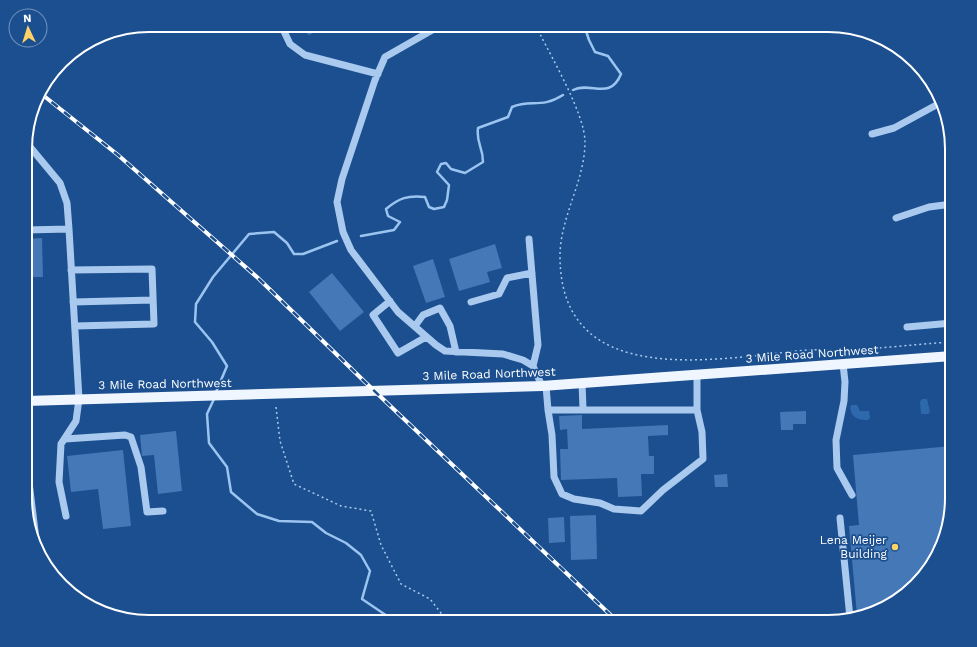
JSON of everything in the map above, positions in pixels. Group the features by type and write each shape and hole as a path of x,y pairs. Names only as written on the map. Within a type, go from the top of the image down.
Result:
{"main road":[{"name":"3 Mile Road Northwest","path":"32,401 544,386 697,376 945,357"}],"street":[{"path":"284,32 290,44 305,55 378,74"},
{"path":"429,32 385,57 342,179 337,202 343,232 351,250 398,312 426,337 445,351 503,354 522,360 533,366 544,386 552,435 554,477 562,494 574,499 600,503 614,509 641,511 663,490 703,459 702,432 697,410 697,376"},
{"path":"872,134 894,128 936,105"},
{"path":"32,149 60,183 67,203 79,399 76,421 61,444 59,482 66,516"},
{"path":"896,218 930,207 945,205"},
{"path":"32,230 69,229"},
{"path":"530,239 538,345 533,366"},
{"path":"71,270 152,269 154,324 74,326"},
{"path":"470,302 499,294 507,278 532,273"},
{"path":"73,302 153,300"},
{"path":"390,301 373,316 398,353 426,337"},
{"path":"415,326 423,315 440,308 450,326 456,352"},
{"path":"907,327 945,323"},
{"path":"843,364 845,382 844,401 836,440 837,468 852,495"},
{"path":"582,383 583,409"},
{"path":"548,410 697,410"},
{"path":"65,439 125,435 131,438 141,467 147,512 163,511"},
{"path":"840,518 849,613"}],"path":[{"path":"540,32 577,111 583,126 585,142 583,160 561,240 560,256 564,287 567,299 579,320 601,342 617,350 640,357 669,360 711,359 813,350 850,350 945,343"},
{"path":"276,407 280,441 294,484 342,506 371,511 381,545 401,584 430,599 443,615"}],"shaded area":[{"path":"922,399 927,399 930,412 928,414 921,414 920,402"},
{"path":"851,405 857,405 860,411 869,411 870,418 865,420 855,417 850,409"}],"building":[{"path":"307,32 316,32 308,35"},
{"path":"42,238 43,277 32,277 32,239"},
{"path":"495,244 502,268 487,272 490,282 459,291 449,259"},
{"path":"433,259 445,297 426,303 413,266"},
{"path":"332,273 364,312 340,331 309,292"},
{"path":"806,411 806,424 793,424 793,430 781,430 780,412"},
{"path":"582,415 582,429 668,425 668,435 648,436 649,456 654,456 654,474 641,474 642,496 618,497 617,478 561,480 560,449 568,449 567,429 560,430 559,416"},
{"path":"176,431 182,491 158,494 154,455 142,456 140,435"},
{"name":"Lena Meijer Building","path":"945,447 945,506 939,536 933,550 916,575 905,586 887,599 857,611 849,526 859,525 853,455"},
{"path":"123,450 131,526 103,529 98,489 71,492 67,456"},
{"path":"727,474 728,487 715,487 714,475"},
{"path":"596,515 597,559 571,560 570,516"},
{"path":"564,517 565,542 549,543 548,518"}],"waterway":[{"path":"573,90 580,88 606,89 617,82 621,74 608,56 595,52 586,32"},
{"path":"361,236 394,230 400,222 388,216 386,209 395,202 404,198 414,196 425,197 429,207 434,209 444,207 447,200 449,185 437,172 441,164 446,163 451,169 465,173 483,162 478,138 478,128 508,117 512,107 548,102 563,95"},
{"path":"216,392 227,366 212,342 195,322 196,304 213,277 249,234 274,232 287,243 294,254 303,254 337,241"},
{"path":"214,399 207,414 209,443 227,467 231,492 257,514 279,521 312,522 326,533 346,543 361,555 370,571 362,599 386,615"}],"railway":[{"path":"45,97 118,155 258,278 365,382 611,615"}],"place":[{"name":"Lena Meijer Building","path":"895,547"}]}
